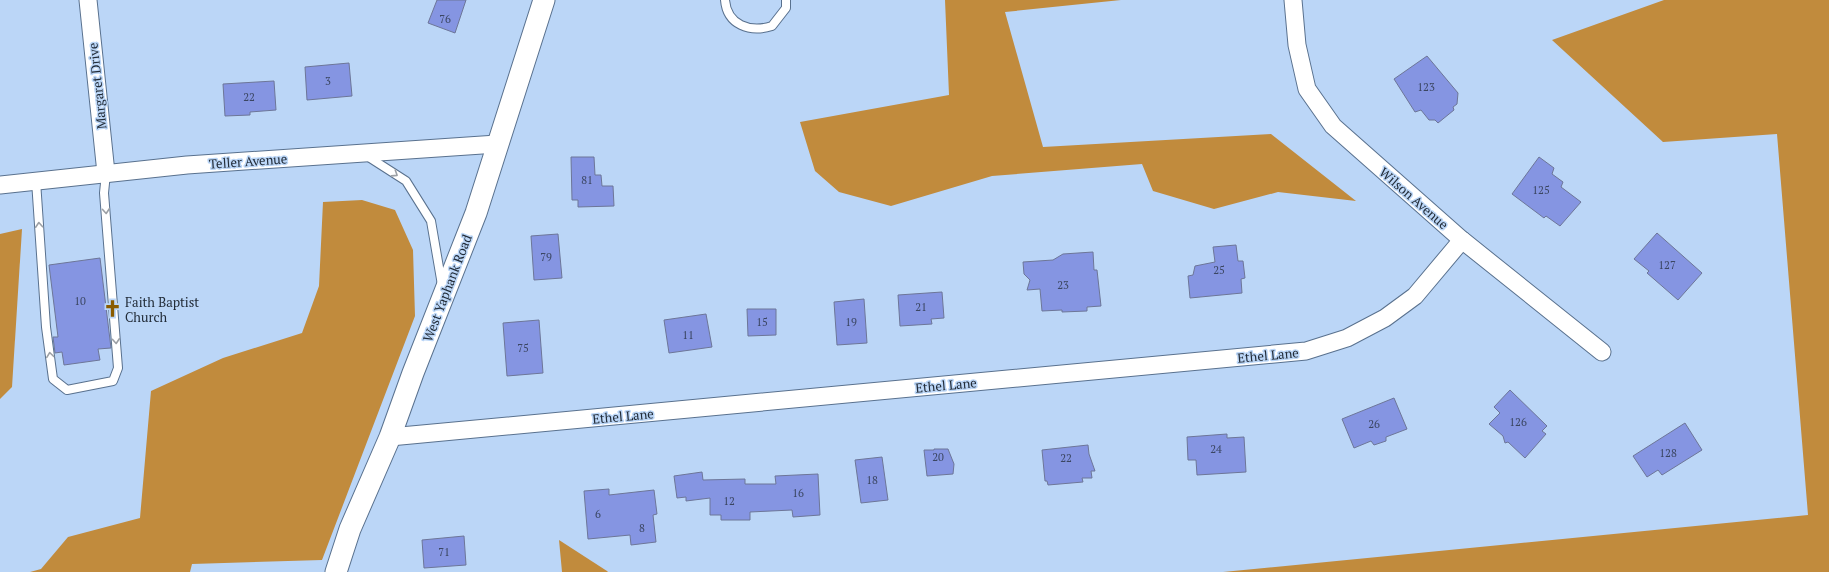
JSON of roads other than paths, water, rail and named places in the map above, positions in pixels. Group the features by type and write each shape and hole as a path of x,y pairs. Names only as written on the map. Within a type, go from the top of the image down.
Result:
{"street":[{"name":"Margaret Drive","path":"88,0 106,173"},
{"name":"West Yaphank Road","path":"336,572 350,529 390,437 476,213 544,0"},
{"name":"Wilson Avenue","path":"1293,0 1297,45 1307,89 1333,126 1462,240 1602,352"},
{"name":"Teller Avenue","path":"0,184 186,165 497,144"},
{"name":"Ethel Lane","path":"390,437 1306,351 1347,338 1385,318 1415,296 1462,240"}],"lane":[{"path":"725,0 730,16 741,25 753,29 772,26 786,8 786,0"},
{"path":"362,153 406,181 431,221 444,294"},
{"path":"36,180 46,327 53,380 67,390 113,382 118,368 104,193 106,173"}],"place":[{"name":"Faith Baptist Church","path":"112,309"}]}
